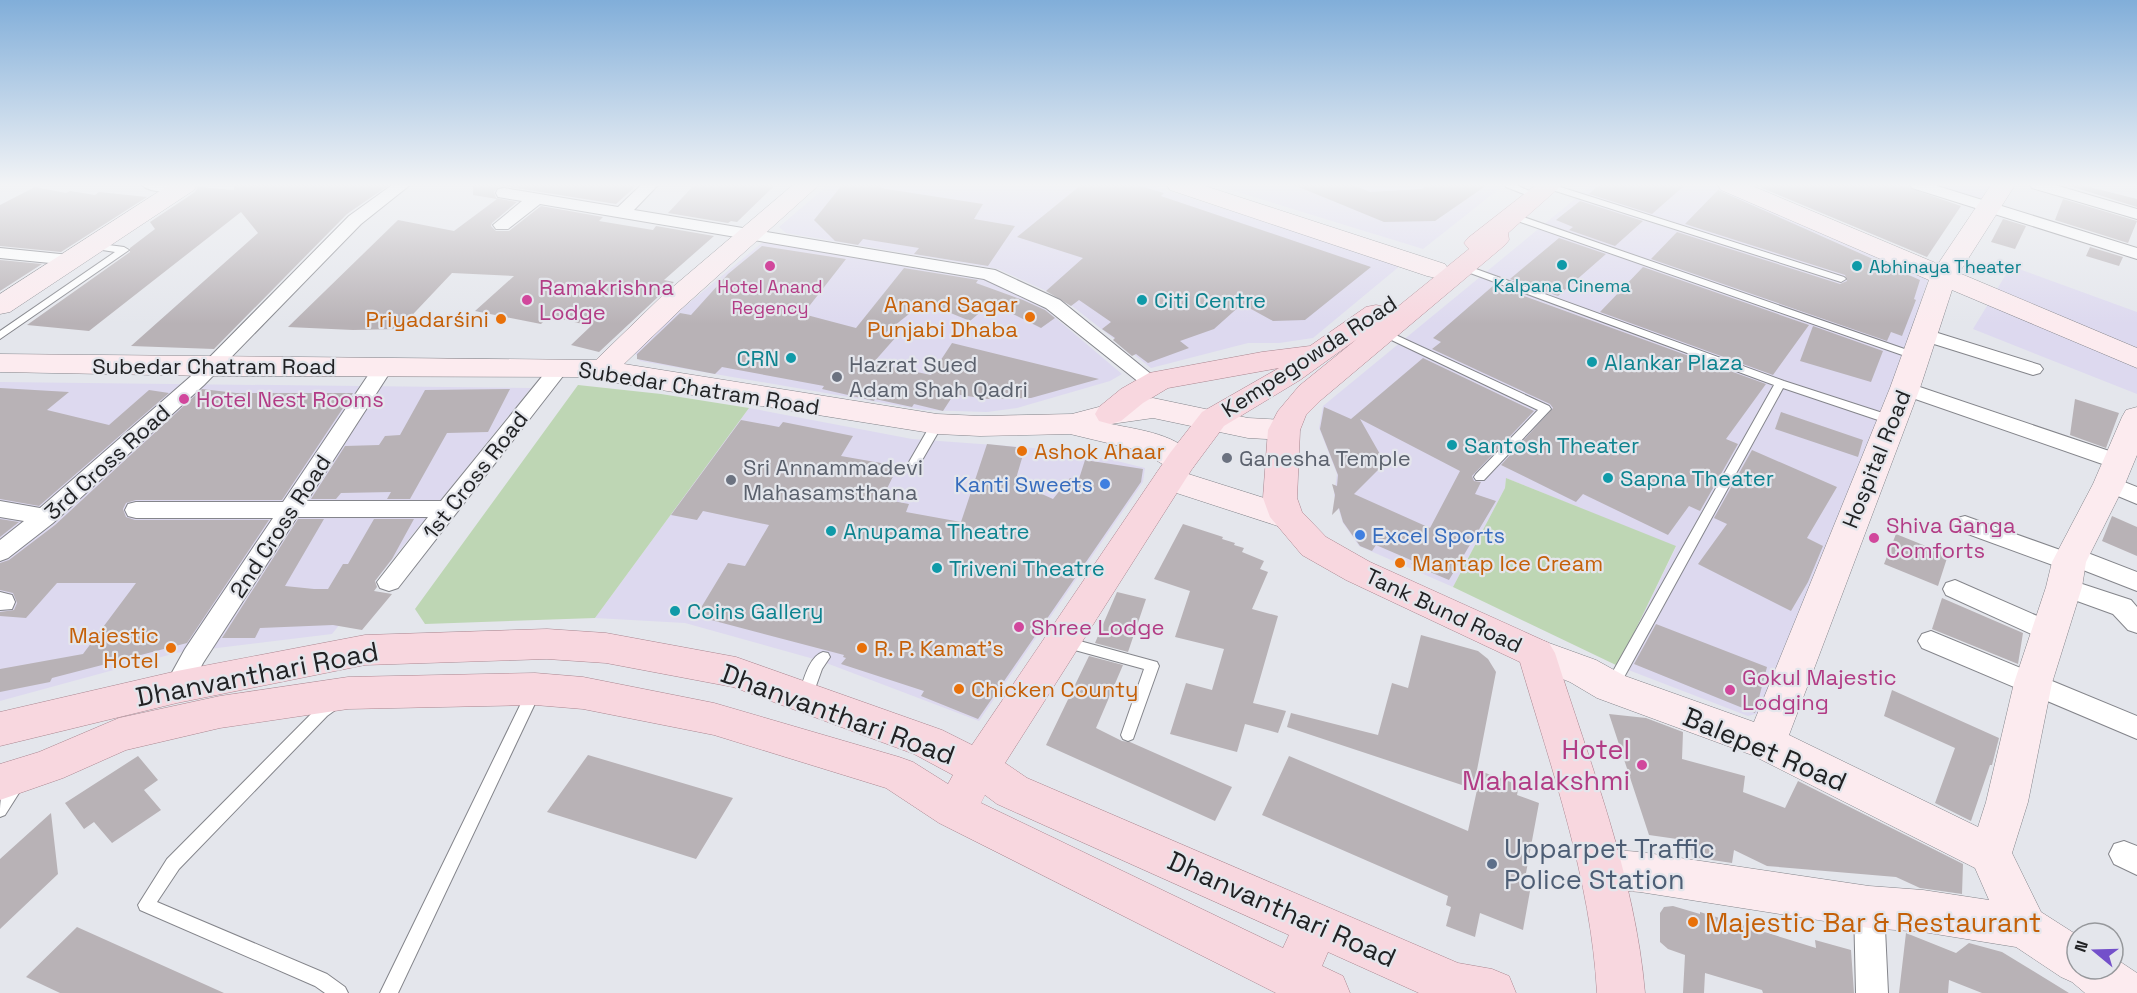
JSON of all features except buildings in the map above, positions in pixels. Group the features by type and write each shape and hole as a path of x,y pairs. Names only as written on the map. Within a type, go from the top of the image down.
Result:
{"main road":[{"name":"Kempegowda Road","path":"954,810 1003,730 1064,642 1175,470 1213,419 1497,240 1501,231"},
{"name":"Kempegowda Road","path":"1284,430 1293,411 1310,393 1385,333 1451,269"},
{"path":"1110,414 1152,383 1262,361 1319,354"},
{"path":"1284,430 1280,498 1287,517"},
{"name":"Tank Bund Road","path":"1287,517 1314,546 1358,571 1536,653 1602,869 1618,951 1621,993"},
{"name":"Dhanvanthari Road","path":"7,753 177,687 364,650 547,644 606,648 736,672 928,742 981,769 1012,790 1317,926 1457,986 1492,993"},
{"name":"Dhanvanthari Road","path":"7,753 119,735 220,712 348,693 534,689 583,693 714,719 899,775 954,810 1310,984"},
{"path":"1310,984 1317,926"}],"street":[{"path":"0,306 115,231"},
{"name":"3rd Cross Road","path":"0,552 45,517 210,368 344,231"},
{"path":"739,231 989,274 1053,304 1152,383"},
{"path":"1329,231 1451,269"},
{"path":"1847,231 2137,348"},
{"path":"1858,231 2137,359"},
{"name":"Hospital Road","path":"1766,743 1905,388 1947,271 1972,231"},
{"path":"2065,231 2137,254"},
{"path":"603,370 619,351 750,233"},
{"path":"0,253 70,260"},
{"path":"1920,345 2032,369"},
{"name":"Subedar Chatram Road","path":"0,363 210,368 560,367 603,370 936,424 980,426 1072,424 1110,414 1153,408 1248,428 1284,430"},
{"name":"2nd Cross Road","path":"177,687 194,656 384,366"},
{"name":"1st Cross Road","path":"389,582 560,367"},
{"path":"1905,388 2121,481"},
{"path":"2025,927 1990,854 2007,802 2033,683 2069,568 2121,481 2137,417"},
{"path":"1072,424 1151,443 1175,470 1287,517"},
{"path":"0,509 45,517"},
{"path":"136,510 449,509"},
{"path":"1965,524 2069,568 2137,582"},
{"path":"2069,568 2122,607 2137,623"},
{"path":"1955,590 2049,632"},
{"path":"1931,641 2137,728"},
{"name":"Balepet Road","path":"1536,653 1583,671 1611,687 1766,743 1990,854"},
{"path":"1602,869 1640,872 1869,907 1923,911 2025,927 2065,955"},
{"path":"1869,907 1872,993"}],"lane":[{"path":"1529,231 1920,345"},
{"path":"1684,231 1841,279"},
{"path":"0,336 124,250 93,246"},
{"path":"1451,269 1891,420"},
{"path":"1385,333 1545,409 1480,477"},
{"path":"1611,687 1780,382"},
{"path":"915,462 936,424"},
{"path":"1064,642 1152,666 1128,735"},
{"path":"805,697 816,667 823,657"},
{"path":"389,993 534,689"},
{"path":"339,993 321,980 146,905 173,864 322,712 348,693"},
{"path":"0,810 7,753"}],"shaded area":[{"path":"784,231 1295,231 1401,265 1313,338 1279,343 1248,343 1151,368 1062,298 998,269"},
{"path":"1366,231 1445,231 1423,249"},
{"path":"1536,231 1824,231 1929,277 1905,349 1766,711 1748,716 1618,666 1676,547 1506,478 1505,488 1453,587 1359,546 1343,523 1334,495 1337,474 1319,428 1323,406"},
{"path":"763,242 990,281 1045,309 1122,374 1110,381 1017,408 987,412 924,410 640,361 635,353 640,348 678,312"},
{"path":"2011,266 2137,312 2137,394 1973,329"},
{"path":"0,382 531,388 332,634 176,653 0,701"},
{"path":"749,408 912,439 1047,449 1109,459 1145,468 1143,482 979,721 821,661 685,623 595,618"}],"green space":[{"path":"578,385 661,394 749,408 595,618 425,624 415,609"},
{"path":"1506,478 1676,546 1618,666 1453,587 1505,488"}],"place":[{"name":"Kalpana Cinema","path":"1562,265"},
{"name":"Hotel Anand Regency","path":"770,266"},
{"name":"Abhinaya Theater","path":"1857,266"},
{"name":"Ramakrishna Lodge","path":"527,300"},
{"name":"Citi Centre","path":"1142,300"},
{"name":"Anand Sagar Punjabi Dhaba","path":"1030,317"},
{"name":"Priyadarśini","path":"501,319"},
{"name":"CRN","path":"791,358"},
{"name":"Alankar Plaza","path":"1592,362"},
{"name":"Hazrat Sued Adam Shah Qadri","path":"837,377"},
{"name":"Hotel Nest Rooms","path":"184,399"},
{"name":"Santosh Theater","path":"1452,445"},
{"name":"Ashok Ahaar","path":"1022,451"},
{"name":"Ganesha Temple","path":"1227,458"},
{"name":"Sapna Theater","path":"1608,478"},
{"name":"Sri Annammadevi Mahasamsthana","path":"731,480"},
{"name":"Kanti Sweets","path":"1105,484"},
{"name":"Anupama Theatre","path":"831,531"},
{"name":"Excel Sports","path":"1360,535"},
{"name":"Shiva Ganga Comforts","path":"1874,538"},
{"name":"Mantap Ice Cream","path":"1400,563"},
{"name":"Triveni Theatre","path":"937,568"},
{"name":"Coins Gallery","path":"675,611"},
{"name":"Shree Lodge","path":"1019,627"},
{"name":"Majestic Hotel","path":"171,648"},
{"name":"R. P. Kamat's","path":"862,648"},
{"name":"Chicken County","path":"959,689"},
{"name":"Gokul Majestic Lodging","path":"1730,690"},
{"name":"Hotel Mahalakshmi","path":"1642,765"},
{"name":"Upparpet Traffic Police Station","path":"1492,864"},
{"name":"Majestic Bar & Restaurant","path":"1693,922"}]}
